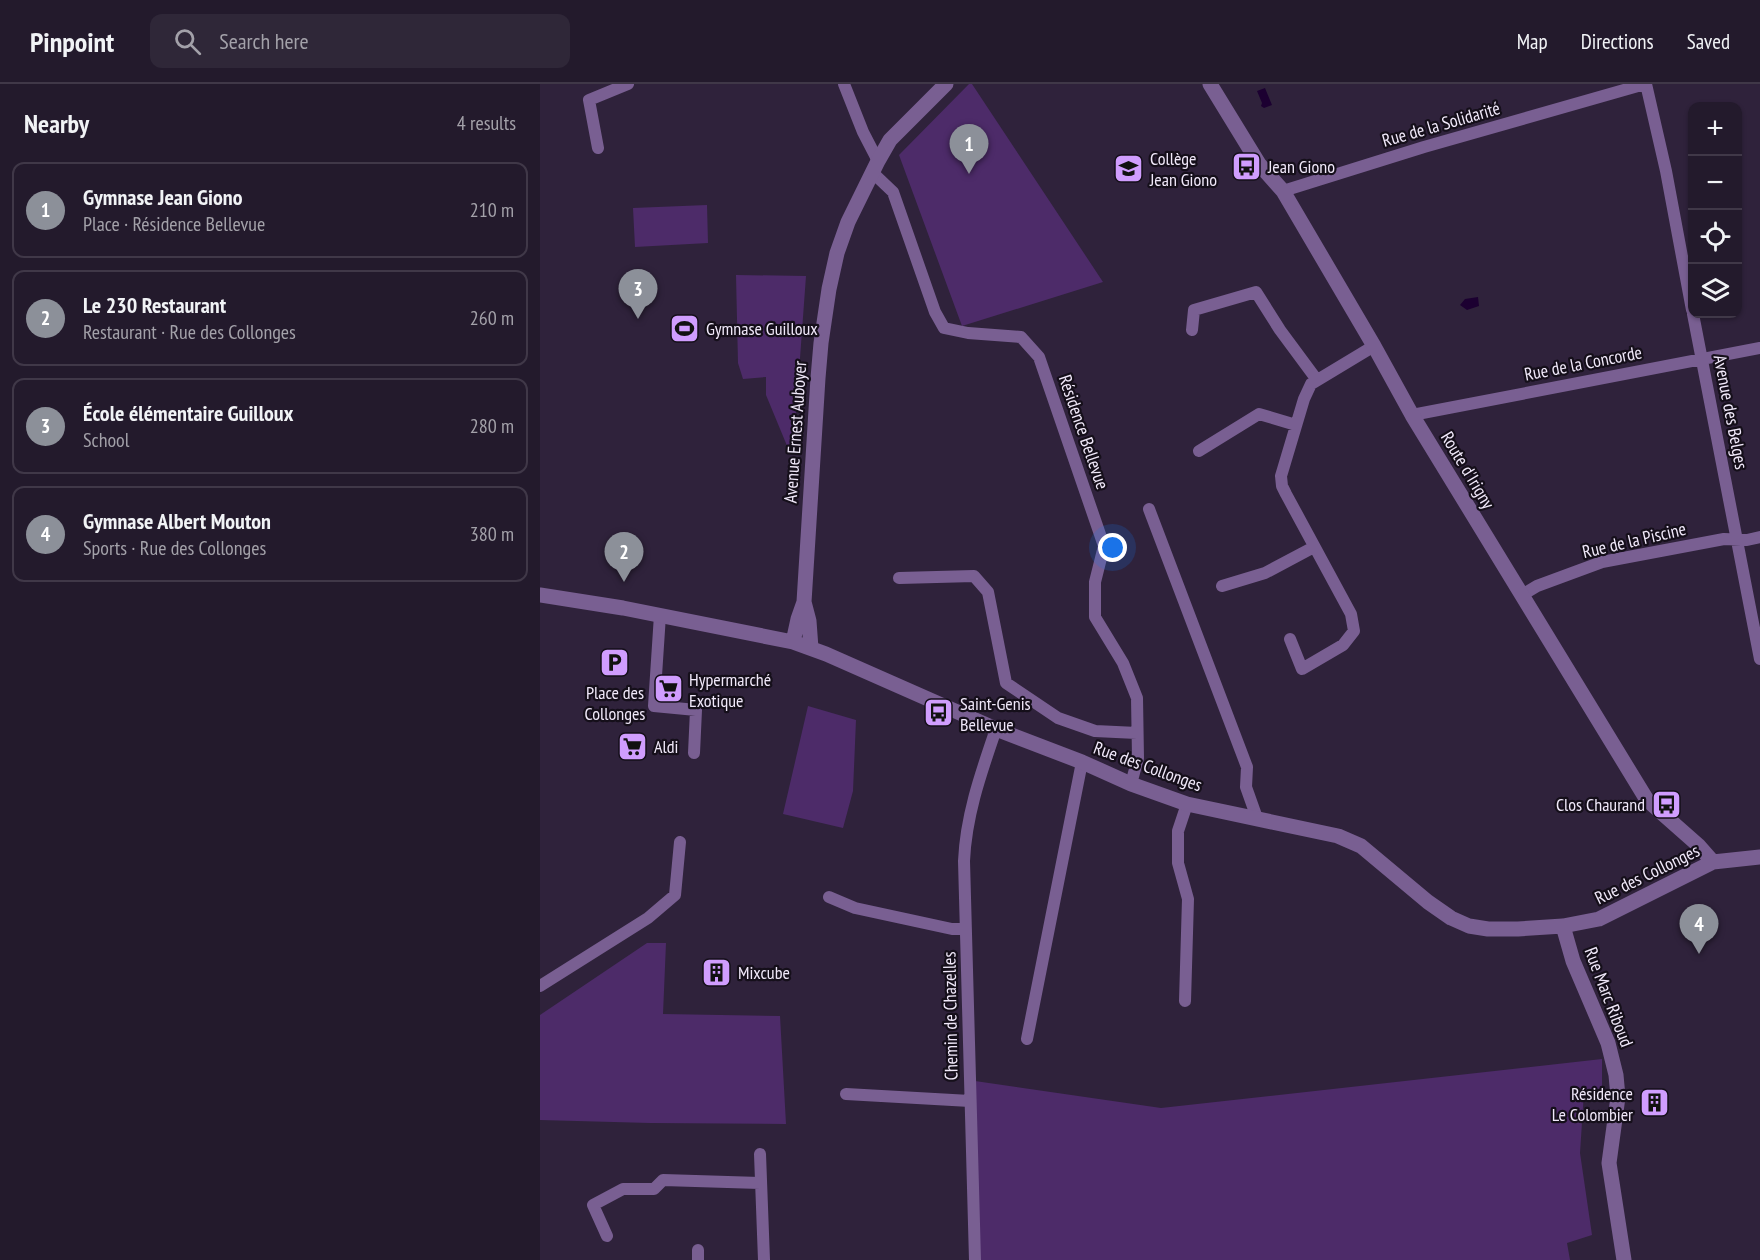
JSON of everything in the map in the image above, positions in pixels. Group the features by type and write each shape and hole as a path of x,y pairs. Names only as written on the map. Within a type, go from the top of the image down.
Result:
{"street":[{"path":"598,148 589,100 628,84"},
{"name":"Résidence Bellevue","path":"844,84 875,166 893,192 935,312 944,328 968,333 1021,337 1039,357 1104,546 1095,582 1095,617 1123,663 1137,698 1138,758 1131,784"},
{"name":"Avenue Ernest Auboyer","path":"793,642 804,602 818,378 824,321 837,253 848,222 890,140 945,84"},
{"name":"Route d'Irigny","path":"1210,84 1259,164 1283,191 1412,415 1647,800 1698,845 1713,862"},
{"name":"Rue de la Solidarité","path":"1283,191 1424,147 1645,84"},
{"name":"Avenue des Belges","path":"1645,84 1666,171 1688,286"},
{"path":"1192,330 1194,310 1256,292 1280,330 1317,380"},
{"name":"Avenue des Belges","path":"1694,318 1760,659"},
{"path":"1290,639 1302,669 1342,645 1354,631 1351,614 1282,486 1281,476 1307,390 1311,384 1374,346"},
{"name":"Rue de la Concorde","path":"1412,415 1760,348"},
{"path":"1199,451 1259,414 1296,425"},
{"path":"1149,508 1247,767 1246,787 1257,818"},
{"name":"Rue de la Piscine","path":"1522,595 1537,586 1602,562 1724,539 1747,540 1760,537"},
{"path":"1222,586 1264,573 1314,547"},
{"path":"898,578 974,576 988,592 1006,683 1058,718 1095,731 1137,733"},
{"name":"Rue des Collonges","path":"540,595 660,615 793,642 811,648 996,729 1082,762 1131,784 1187,804 1338,837 1361,846 1428,902 1451,918 1469,926 1508,929 1563,926 1599,920 1713,862 1760,856"},
{"name":"Avenue Ernest Auboyer","path":"804,602 809,621 811,648"},
{"path":"660,615 654,706 696,710 694,753"},
{"name":"Chemin de Chazelles","path":"975,1260 965,838 975,789 996,729"},
{"path":"1027,1038 1082,762"},
{"path":"1185,1001 1188,899 1178,863 1178,831 1187,804"},
{"path":"540,986 648,918 675,895 681,842"},
{"name":"Chemin de Chazelles","path":"829,897 855,908 966,929"},
{"name":"Rue Marc Riboud","path":"1563,926 1573,961 1608,1043 1616,1075 1618,1096 1609,1163 1624,1260"},
{"name":"Chemin de Chazelles","path":"846,1094 970,1101"},
{"path":"760,1154 764,1260"},
{"path":"607,1236 593,1205 623,1189 654,1189 663,1180 760,1183"}],"shaded area":[{"path":"969,84 972,84 1103,282 962,326 899,155"},
{"path":"1265,88 1272,105 1264,108 1261,106 1257,91"},
{"path":"707,205 708,243 635,247 633,208"},
{"path":"736,275 806,276 793,454 790,453 766,395 766,377 743,379 738,363"},
{"path":"1478,297 1479,306 1467,310 1460,305 1465,299"},
{"path":"808,706 856,720 853,791 843,828 783,814"},
{"path":"647,943 666,943 663,1014 780,1016 786,1124 540,1120 540,1015"},
{"path":"1602,1059 1602,1088 1584,1092 1580,1153 1592,1235 1567,1243 1570,1260 979,1260 975,1081 1161,1108"}],"place":[{"name":"Jean Giono","path":"1247,166"},
{"name":"Collège Jean Giono","path":"1129,168"},
{"name":"Gymnase Jean Giono","path":"969,174"},
{"name":"École élémentaire Guilloux","path":"638,319"},
{"name":"Gymnase Guilloux","path":"685,328"},
{"name":"Le 230 Restaurant","path":"624,582"},
{"name":"Place des Collonges","path":"615,663"},
{"name":"Hypermarché Exotique","path":"668,689"},
{"name":"Saint-Genis Bellevue","path":"939,713"},
{"name":"Aldi","path":"633,746"},
{"name":"Clos Chaurand","path":"1666,804"},
{"name":"Gymnase Albert Mouton","path":"1699,954"},
{"name":"Mixcube","path":"717,972"},
{"name":"Résidence Le Colombier","path":"1654,1103"}]}
